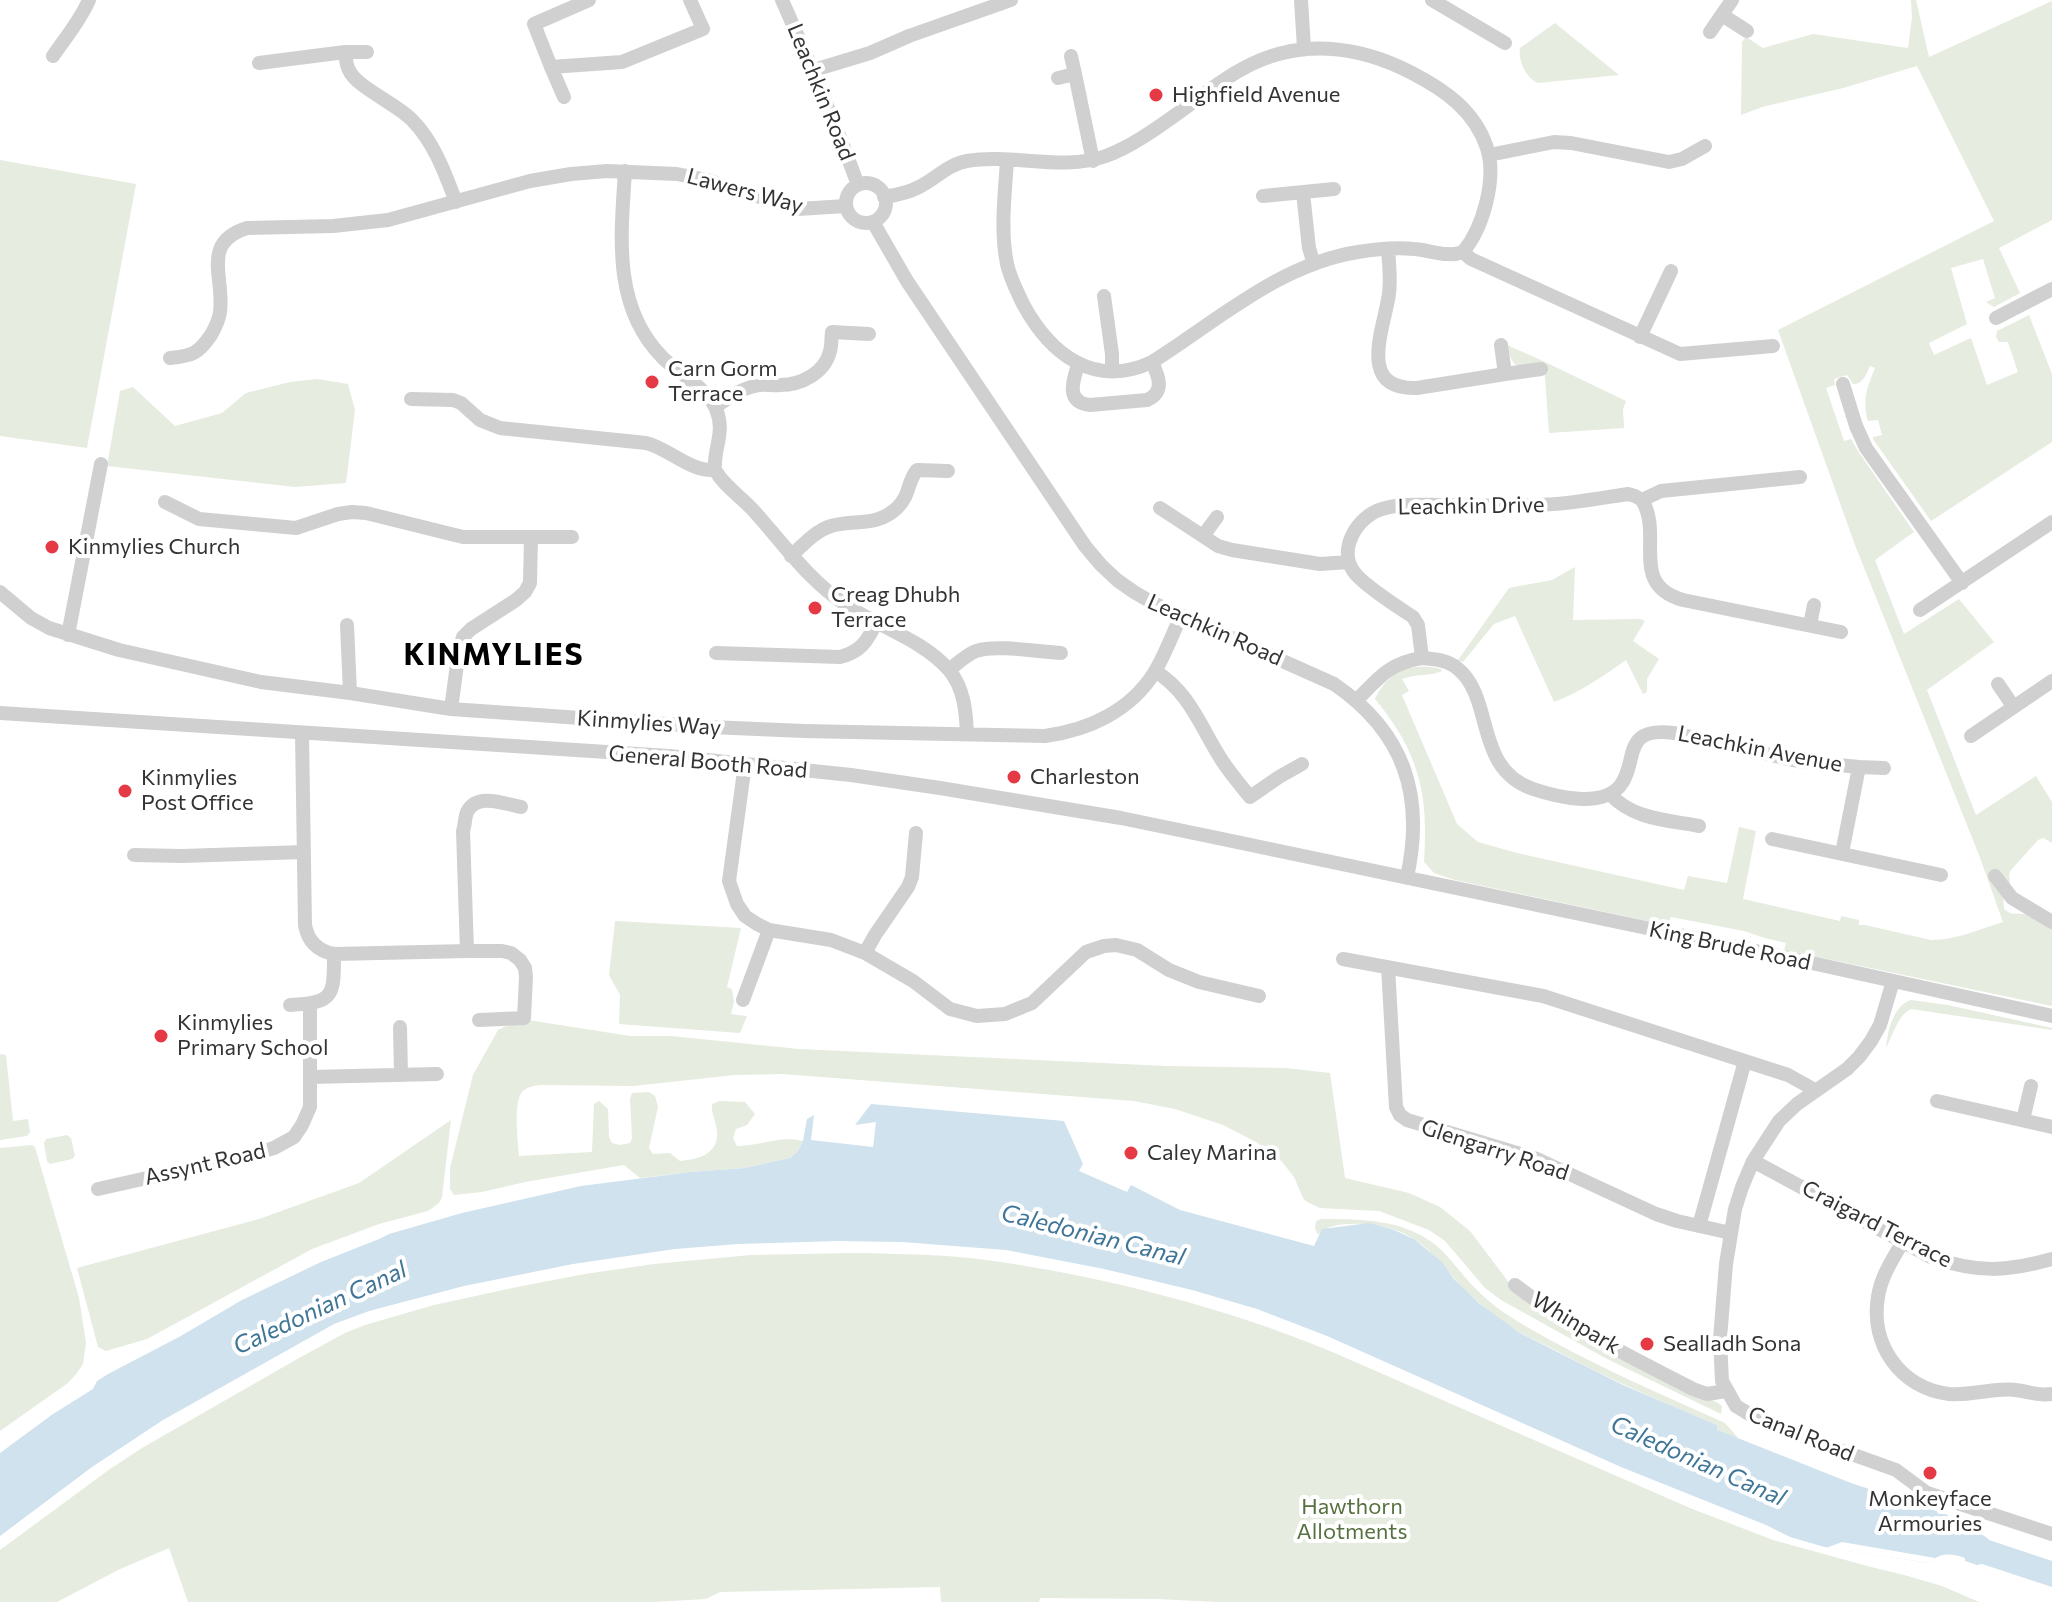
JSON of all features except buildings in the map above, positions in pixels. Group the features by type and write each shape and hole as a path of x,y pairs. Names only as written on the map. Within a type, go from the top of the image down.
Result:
{"street":[{"path":"53,56 68,32 80,20 89,0"},
{"path":"564,97 534,24 589,0"},
{"path":"551,67 622,62 705,34 690,0"},
{"name":"Leachkin Road","path":"782,0 814,70 858,185"},
{"path":"814,70 870,53 1011,0"},
{"path":"1301,0 1304,48"},
{"path":"1432,0 1505,43"},
{"path":"1710,32 1732,0"},
{"path":"1722,15 1747,31"},
{"path":"873,222 885,209 884,197 917,188 965,161 1007,160 1093,161 1123,149 1244,68 1273,55 1304,48 1341,49 1391,63 1449,95 1467,112 1480,132 1489,155 1489,192 1472,238 1463,252 1449,255 1413,249 1359,251 1314,264 1257,293 1141,368 1112,371 1078,365 1065,357 1029,315 1007,265 1004,244 1007,160"},
{"path":"345,52 353,76 397,107 423,132 456,202"},
{"path":"259,63 367,52"},
{"path":"1071,56 1093,161"},
{"path":"1058,78 1075,74"},
{"path":"1489,155 1554,142 1669,162 1682,159 1705,146"},
{"name":"Lawers Way","path":"170,358 191,356 203,347 217,326 221,311 216,263 223,242 237,231 258,227 333,226 388,220 551,177 588,171 677,174 707,180 798,209 846,206"},
{"path":"625,171 621,251 623,278 630,304 652,346 715,407 720,441 714,461 719,477 751,508 791,556 827,590 844,604 923,649 949,670 966,709 967,734"},
{"name":"Leachkin Road","path":"884,197 877,187 858,185 849,193 846,206 851,216 861,223 873,222 907,281 1085,546 1101,565 1134,592 1334,684 1357,700 1391,741 1413,804 1412,855 1407,877"},
{"path":"1263,196 1334,189"},
{"path":"1303,193 1309,248 1314,264"},
{"path":"1388,249 1389,294 1377,357 1386,378 1405,389 1541,369"},
{"path":"1463,252 1471,259 1680,354 1773,346"},
{"path":"1640,337 1668,278 1679,290"},
{"path":"1996,318 2052,289"},
{"path":"1104,296 1112,371"},
{"path":"715,407 746,388 763,384 794,384 814,374 822,367 831,350 832,332 869,334"},
{"path":"1755,332 1757,347"},
{"path":"1501,345 1505,374"},
{"path":"1078,365 1073,392 1076,400 1090,405 1155,397 1160,382 1152,362"},
{"path":"1843,384 1866,448 1962,583"},
{"path":"411,399 453,400 480,420 500,428 646,443 700,469 715,470"},
{"path":"68,635 101,464"},
{"path":"791,556 823,529 843,523 875,521 894,510 908,493 917,470 948,471"},
{"name":"Leachkin Drive","path":"1349,562 1350,540 1359,523 1381,509 1409,505 1554,504 1628,494 1642,500 1661,491 1800,477"},
{"path":"1642,500 1648,517 1653,580 1661,591 1683,600 1841,632"},
{"path":"165,502 199,519 296,528 352,512 463,537 572,537"},
{"path":"1160,508 1218,546 1232,550 1320,564 1349,562 1357,576 1413,617 1418,625 1422,658"},
{"path":"1203,536 1217,517"},
{"path":"1920,610 2052,522"},
{"path":"451,709 463,637 525,592 530,583 531,537"},
{"name":"Kinmylies Way","path":"0,592 31,618 68,635 119,650 261,682 451,709 710,727 1045,736 1095,724 1131,700 1155,671 1181,616"},
{"path":"1810,625 1814,605"},
{"path":"716,653 840,657 851,654 865,644 876,623"},
{"path":"347,625 350,693"},
{"path":"949,670 980,650 1061,653"},
{"path":"1357,700 1391,667 1407,660 1422,658 1447,662 1457,667 1468,679 1499,763 1522,785 1587,800 1610,794 1626,809 1638,814 1699,826"},
{"path":"1155,671 1166,678 1191,705 1224,763 1250,797 1302,764"},
{"path":"1971,736 2052,681"},
{"path":"1998,684 2013,706"},
{"name":"General Booth Road","path":"0,713 669,756 851,775 1134,821 1407,877"},
{"name":"Leachkin Avenue","path":"1610,794 1626,777 1631,751 1637,742 1652,733 1661,732 1797,761 1859,767 1842,853"},
{"path":"302,733 307,933 317,948 334,954 511,953 520,960 526,977 524,1018 479,1020"},
{"path":"745,764 729,881 745,916 769,930 831,940 865,953 913,981 950,1009 977,1016 1005,1014 1032,1003 1076,959 1104,946 1127,946 1148,955 1169,970 1199,982 1259,996"},
{"path":"1859,767 1884,768"},
{"path":"467,951 463,831 467,812 474,804 488,800 521,807"},
{"path":"865,953 908,887 912,877 916,833"},
{"path":"1772,839 1941,875"},
{"path":"134,855 304,852"},
{"path":"1995,876 2012,898 2052,922"},
{"name":"King Brude Road","path":"1407,877 2052,1016"},
{"path":"743,1000 769,930"},
{"path":"290,1005 323,1001 330,993 334,984 334,954"},
{"path":"1343,959 1543,996 1788,1075 1815,1090"},
{"name":"Glengarry Road","path":"1388,967 1396,1107 1400,1115 1417,1124 1537,1159 1656,1214 1731,1233"},
{"name":"Canal Road","path":"1893,981 1880,1025 1859,1057 1779,1121 1753,1161 1742,1187 1726,1264 1720,1339 1722,1381 1736,1406 1762,1422 1896,1470 1927,1493 2052,1534"},
{"name":"Assynt Road","path":"98,1189 274,1148 294,1137 310,1107 310,1004"},
{"path":"400,1027 401,1075"},
{"path":"1699,1226 1745,1061"},
{"path":"311,1077 437,1074"},
{"path":"2023,1120 2031,1086"},
{"path":"1937,1101 2052,1127"},
{"name":"Craigard Terrace","path":"1753,1161 1931,1257 1955,1265 2000,1270 2052,1259"},
{"path":"1903,1241 1882,1281 1877,1315 1884,1347 1900,1372 1930,1389 1947,1394 2015,1389 2037,1396 2052,1394"},
{"name":"Whinpark","path":"1515,1285 1578,1327 1693,1389 1707,1394 1726,1391"}],"green space":[{"path":"1911,0 1916,0 1929,57 2052,1 2052,220 1999,248 2020,293 1994,307 1986,302 1995,298 1983,259 1951,268 1967,324 1929,343 1934,355 1971,338 1987,385 2018,372 2008,342 1999,342 1997,331 2029,315 2052,374 2052,442 1931,521 1873,439 1882,435 1878,420 1868,421 1865,400 1875,368 1870,366 1859,383 1853,384 1847,375 1834,379 1835,385 1826,388 1844,441 1851,439 1914,532 1875,560 1904,634 1959,599 1994,642 1927,690 1976,815 2036,776 2052,802 2052,843 2043,838 2038,840 2011,870 2010,886 2003,894 2004,909 2007,911 2031,916 2052,926 2052,1006 1784,950 1786,943 1744,931 1671,917 1667,925 1434,873 1424,862 1425,815 1418,775 1402,737 1375,699 1386,682 1402,671 1421,667 1441,669 1438,673 1402,679 1409,691 1402,695 1457,824 1478,842 1684,890 1688,876 1727,883 1739,827 1756,831 1743,899 1840,921 1841,916 1859,920 1859,925 1931,940 1959,936 2003,922 1855,545 1778,330 1994,221 1917,66 1741,115 1742,42 1746,37 1763,48 1813,34 1908,48"},
{"path":"1555,23 1619,75 1534,81 1524,68 1520,48"},
{"path":"0,160 136,184 87,448 0,436"},
{"path":"1507,345 1626,401 1623,409 1624,428 1549,433 1544,363 1519,366 1512,360"},
{"path":"317,379 348,384 355,410 346,483 295,487 107,466 120,391 133,387 175,426 222,413 246,393"},
{"path":"1575,567 1573,620 1645,621 1633,641 1659,659 1647,679 1647,692 1643,694 1626,660 1583,689 1554,702 1515,616 1494,624 1463,662 1458,660 1509,588 1552,580"},
{"path":"615,921 741,928 727,987 732,989 734,1002 731,1014 747,1016 740,1033 619,1024 620,995 609,975"},
{"path":"1911,1000 1948,1005 2052,1030 1911,1009 1899,1021 1886,1048 1896,1013"},
{"path":"528,1020 630,1036 671,1036 799,1049 1167,1066 1286,1068 1330,1073 1345,1178 1409,1193 1440,1207 1470,1231 1510,1284 1676,1382 1718,1403 1722,1406 1721,1414 1607,1359 1501,1300 1485,1288 1445,1241 1429,1230 1379,1211 1320,1208 1303,1198 1294,1177 1279,1158 1256,1142 1223,1125 1175,1109 1134,1101 782,1074 735,1075 633,1086 540,1085 526,1089 519,1098 519,1156 592,1152 594,1104 599,1101 608,1109 612,1143 630,1143 632,1093 649,1092 655,1096 658,1107 649,1148 653,1154 670,1153 680,1161 706,1154 717,1139 712,1104 720,1101 745,1102 755,1114 747,1125 736,1129 733,1138 737,1146 786,1139 803,1141 790,1158 745,1168 640,1178 624,1165 454,1195 450,1189 450,1168 473,1075 498,1030"},
{"path":"0,1054 6,1055 13,1121 28,1119 30,1132 27,1136 0,1140"},
{"path":"451,1120 442,1197 428,1211 379,1224 312,1249 147,1339 106,1351 98,1347 77,1268 259,1219 359,1183"},
{"path":"67,1135 71,1138 75,1156 50,1164 44,1143 46,1139"},
{"path":"32,1145 79,1298 86,1343 83,1364 68,1383 0,1431 0,1148"},
{"path":"1316,1221 1382,1222 1411,1230 1437,1246 1480,1293 1513,1318 1600,1366 1725,1423 1739,1439 1717,1430 1717,1425 1616,1381 1519,1332 1478,1302 1434,1255 1405,1234 1385,1227 1342,1224 1318,1235"},
{"name":"Hawthorn Allotments","path":"854,1253 994,1261 1123,1285 1249,1321 1330,1351 1690,1508 1773,1540 1942,1586 1979,1602 1217,1602 1040,1598 1039,1602 941,1602 940,1587 720,1592 706,1599 652,1602 188,1602 169,1548 57,1602 0,1602 0,1550 142,1448 345,1333 434,1305 585,1274 751,1255"}],"water":[{"name":"Caledonian Canal","path":"871,1104 1064,1121 1083,1164 1079,1171 1127,1192 1131,1185 1180,1210 1314,1246 1322,1229 1369,1223 1392,1229 1414,1239 1442,1262 1454,1279 1480,1304 1520,1333 1623,1385 1717,1425 1717,1430 1851,1483 1948,1515 1955,1526 1965,1532 1980,1534 1989,1540 2052,1561 2052,1587 1977,1565 1955,1555 1942,1555 1929,1563 1828,1548 1790,1537 1621,1467 1327,1336 1257,1309 1104,1269 1006,1250 902,1242 738,1244 675,1249 573,1264 464,1286 369,1311 334,1324 163,1420 92,1467 0,1536 0,1453 93,1389 97,1381 108,1374 242,1300 389,1234 462,1213 581,1186 745,1168 790,1158 803,1141 807,1119 814,1115 811,1140 873,1147 876,1122 855,1125"}],"pier":[{"path":"1842,1542 1935,1558 1929,1563 1826,1548"}],"place":[{"name":"Highfield Avenue","path":"1156,95"},
{"name":"Carn Gorm Terrace","path":"652,382"},
{"name":"Kinmylies Church","path":"52,547"},
{"name":"Creag Dhubh Terrace","path":"815,608"},
{"name":"Charleston","path":"1014,777"},
{"name":"Kinmylies Post Office","path":"125,791"},
{"name":"Kinmylies Primary School","path":"161,1036"},
{"name":"Caley Marina","path":"1131,1153"},
{"name":"Sealladh Sona","path":"1647,1344"},
{"name":"Monkeyface Armouries","path":"1930,1473"}],"district":[{"name":"KINMYLIES","path":"494,655"}]}
